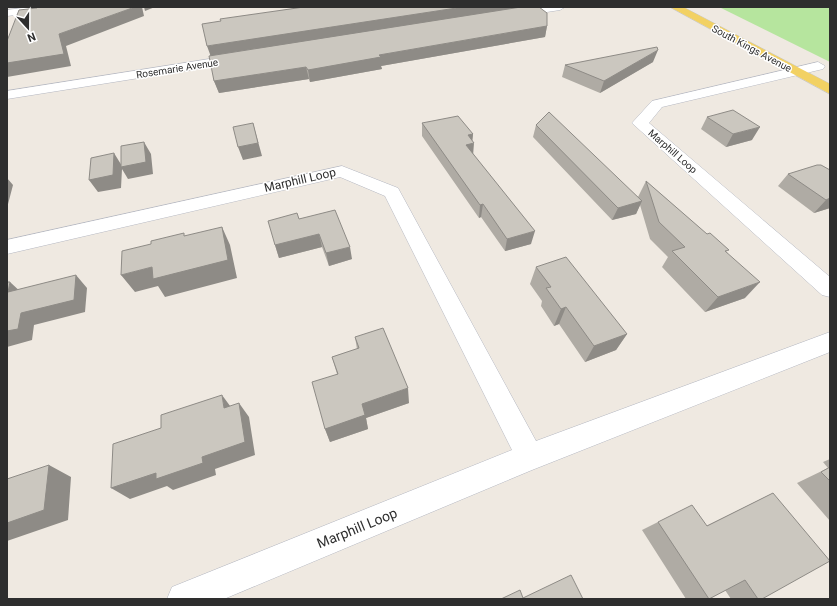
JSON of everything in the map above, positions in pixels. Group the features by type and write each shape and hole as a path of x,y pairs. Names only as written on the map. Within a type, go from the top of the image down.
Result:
{"main road":[{"name":"South Kings Avenue","path":"675,7 797,64 830,90"},
{"path":"818,66 830,73"}],"street":[{"path":"7,13 58,7"},
{"path":"504,16 560,7"},
{"name":"Rosemarie Avenue","path":"7,95 252,56"},
{"name":"Marphill Loop","path":"818,66 797,64 657,104 640,124 830,289"},
{"name":"Marphill Loop","path":"7,247 342,171 392,192 530,457"},
{"name":"Marphill Loop","path":"184,599 530,457 830,342"}],"green space":[{"path":"719,7 830,7 830,62"}],"building":[{"path":"38,7 135,7 59,34 64,54 7,63 7,41 19,10"},
{"path":"304,7 463,7 207,46 202,24 221,21 220,19"},
{"path":"521,7 539,7 547,13 547,26 379,55 381,57 308,70 306,67 214,81 209,56"},
{"path":"657,47 658,50 604,81 565,65"},
{"path":"733,110 760,127 733,134 707,117"},
{"path":"549,112 642,201 618,208 536,125"},
{"path":"458,116 473,134 468,135 474,143 466,145 535,231 507,239 483,204 480,205 422,123"},
{"path":"253,123 258,143 238,147 233,127"},
{"path":"144,142 146,162 121,167 121,146"},
{"path":"114,153 113,175 89,180 91,158"},
{"path":"821,165 830,170 830,198 826,200 788,174"},
{"path":"646,181 707,234 710,233 729,250 725,251 760,282 718,297 672,251 685,247 659,222"},
{"path":"335,210 350,247 326,253 319,234 275,245 268,221 297,213 299,219"},
{"path":"222,227 228,260 153,279 152,267 121,275 122,251 151,244 151,241 184,233 184,236"},
{"path":"566,257 627,334 594,346 566,307 561,309 546,288 551,287 536,267"},
{"path":"76,275 74,300 21,313 18,329 7,331 7,282 10,282 8,292"},
{"path":"383,328 408,388 362,404 365,415 325,429 312,382 338,374 332,357 359,348 355,337"},
{"path":"222,395 224,408 239,403 245,442 202,457 203,463 156,479 156,473 111,488 113,444 161,428 161,415"},
{"path":"49,465 44,510 7,523 7,479"},
{"path":"830,467 830,481 821,472"},
{"path":"773,493 830,561 762,599 758,599 745,580 709,599 658,522 692,505 707,526"},
{"path":"571,575 583,599 501,599 520,590 523,598"}]}
